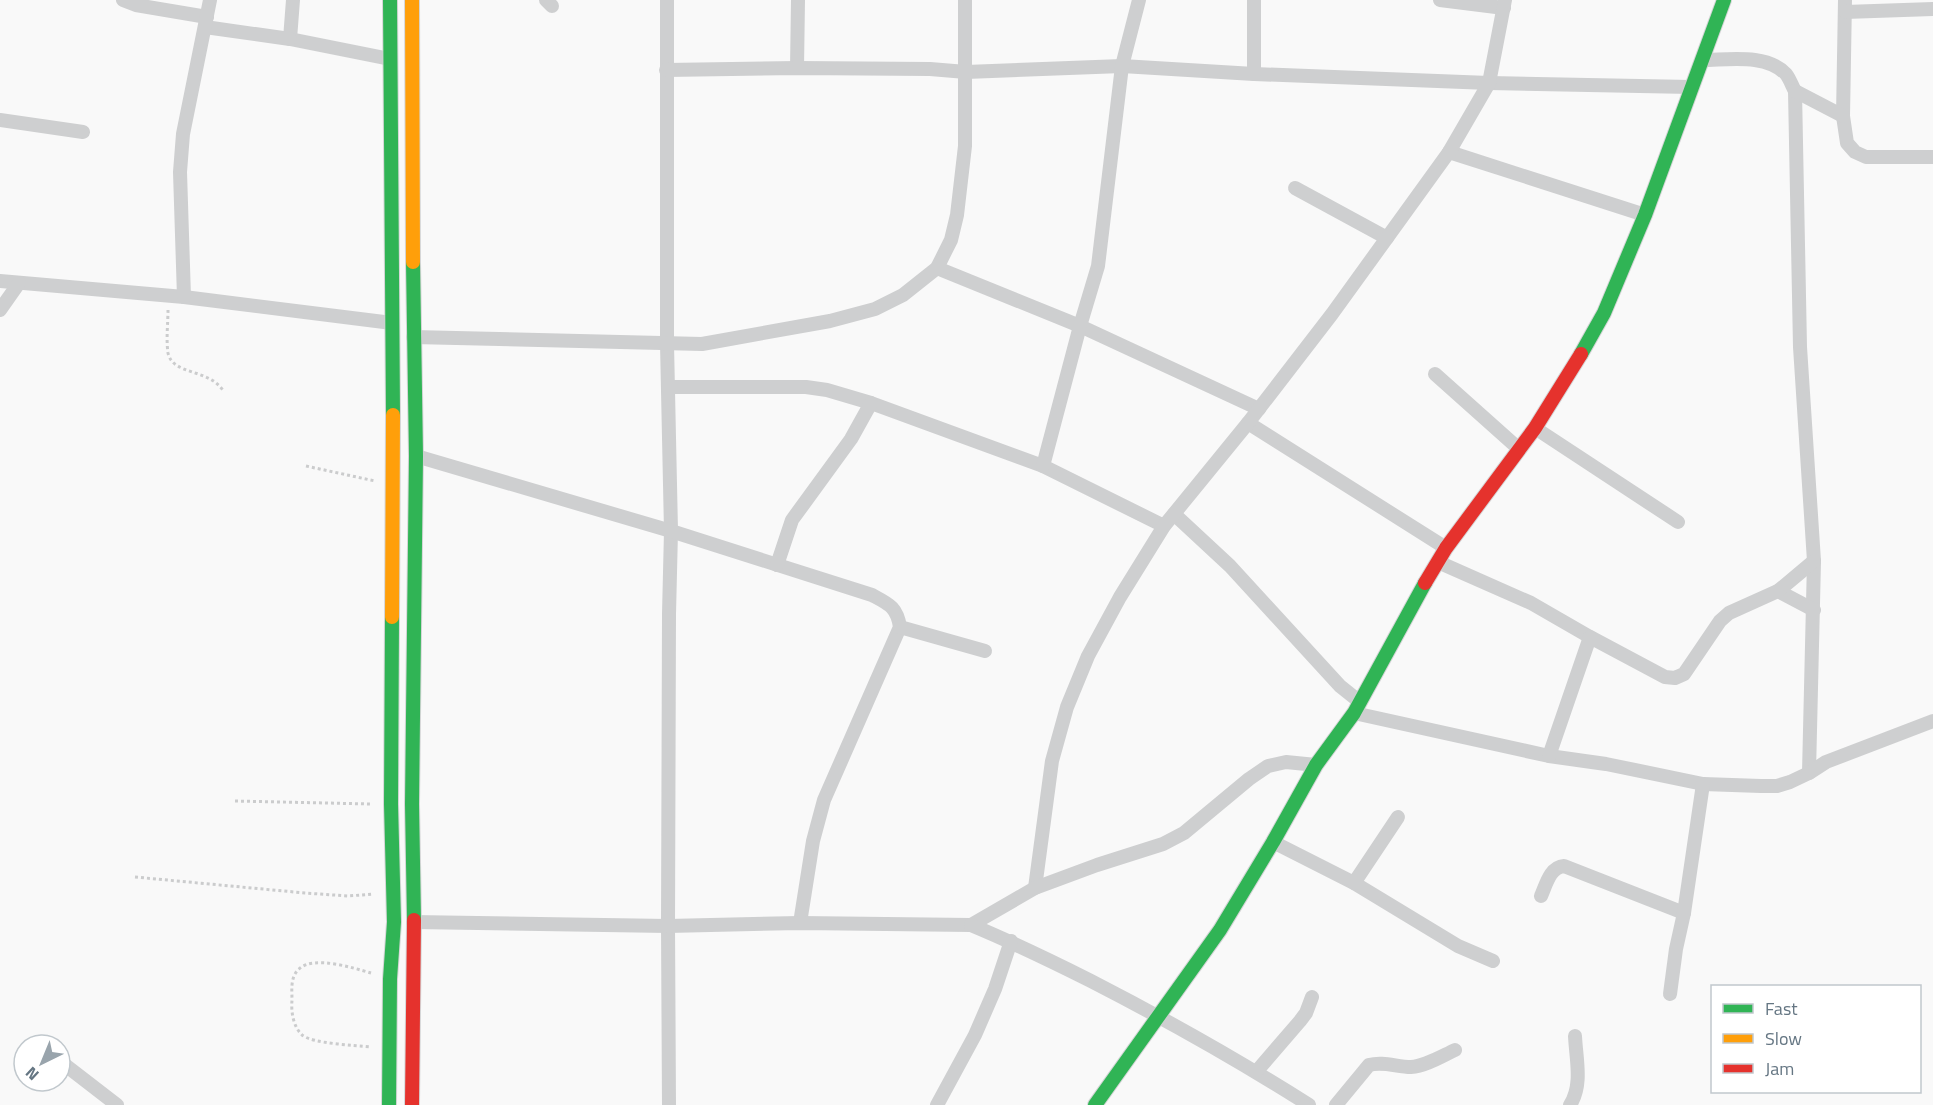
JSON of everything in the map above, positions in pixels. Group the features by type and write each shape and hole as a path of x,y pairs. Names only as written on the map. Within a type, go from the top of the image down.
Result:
{"main road":[{"path":"389,1105 388,1049 394,922 391,804 393,388 390,0"},
{"path":"412,0 413,336 416,456 412,1105"},
{"path":"1095,1105 1157,1015 1220,930 1316,765 1357,708 1437,562 1534,428 1604,313 1645,215 1724,0"}],"street":[{"path":"123,0 136,6 206,22 390,59"},
{"path":"184,297 180,172 183,134 210,0"},
{"path":"290,39 293,0"},
{"path":"667,0 667,344 671,531 669,1105"},
{"path":"797,68 798,0"},
{"path":"413,336 702,344 830,321 875,309 903,295 937,268 951,240 957,216 964,146 966,72 964,0"},
{"path":"1043,466 1098,267 1122,66 1139,0"},
{"path":"1254,0 1254,74"},
{"path":"1035,888 1052,760 1067,707 1088,656 1120,597 1164,526 1248,423 1332,314 1449,152 1489,83 1505,4 1440,0"},
{"path":"1933,9 1845,6 1843,116 1847,143 1855,152 1866,157 1933,157"},
{"path":"1701,60 1753,60 1766,63 1778,68 1787,76 1795,91 1800,347 1814,561 1809,773"},
{"path":"666,70 797,68 930,69 966,72 1122,66 1254,74 1489,83 1691,87"},
{"path":"1795,91 1843,116"},
{"path":"0,120 83,132"},
{"path":"1449,152 1645,215"},
{"path":"1295,188 1387,238"},
{"path":"937,268 1080,327 1259,409"},
{"path":"0,281 184,297 392,323"},
{"path":"0,310 19,284"},
{"path":"1435,374 1519,449"},
{"path":"668,387 806,387 827,390 871,403 1043,466 1164,526"},
{"path":"777,564 792,520 850,439 871,403"},
{"path":"1248,423 1446,548"},
{"path":"1534,428 1678,522"},
{"path":"416,456 671,531 872,595 889,604 898,614 900,627 824,800 813,841 800,923"},
{"path":"1174,514 1230,566 1357,708 1549,756 1606,764 1702,784 1777,786 1809,773 1826,762 1933,721"},
{"path":"1437,562 1531,603 1665,677 1675,678 1684,674 1720,621 1730,613 1778,591 1814,561"},
{"path":"1778,591 1814,610"},
{"path":"900,627 986,651"},
{"path":"1549,756 1590,637"},
{"path":"971,925 1035,888 1164,844 1184,833 1268,766 1286,762 1316,765"},
{"path":"1670,994 1702,784"},
{"path":"1354,884 1398,817"},
{"path":"1273,842 1354,884 1458,946 1493,961"},
{"path":"1541,896 1553,870 1564,866 1684,912"},
{"path":"413,922 668,926 800,923 971,925 1011,941 1157,1015 1309,1105"},
{"path":"937,1105 975,1035 995,989 1011,941"},
{"path":"1256,1072 1306,1013 1312,997"},
{"path":"1570,1105 1576,1096 1578,1087 1575,1036"},
{"path":"1336,1105 1369,1065 1411,1067 1455,1050"},
{"path":"72,1070 117,1105"}],"path":[{"path":"168,296 168,354 180,368 210,377 220,384 224,392"},
{"path":"306,466 392,486"},
{"path":"235,801 391,804"},
{"path":"135,877 348,896 371,895 393,887"},
{"path":"388,1049 314,1040 303,1035 295,1024 291,1011 292,980 299,969 308,964 346,966 390,979"}],"traffic: fast":[{"path":"390,0 393,415"},
{"path":"1581,354 1604,313 1645,215 1724,0"},
{"path":"413,262 416,456 412,804 414,920"},
{"path":"1095,1105 1220,930 1316,765 1354,713 1425,583"},
{"path":"389,1105 390,979 394,922 391,804 392,617"}],"traffic: slow":[{"path":"412,0 413,262"},
{"path":"392,617 393,415"}],"traffic: jam":[{"path":"1425,583 1446,548 1535,428 1581,354"},
{"path":"412,1105 414,920"}]}
